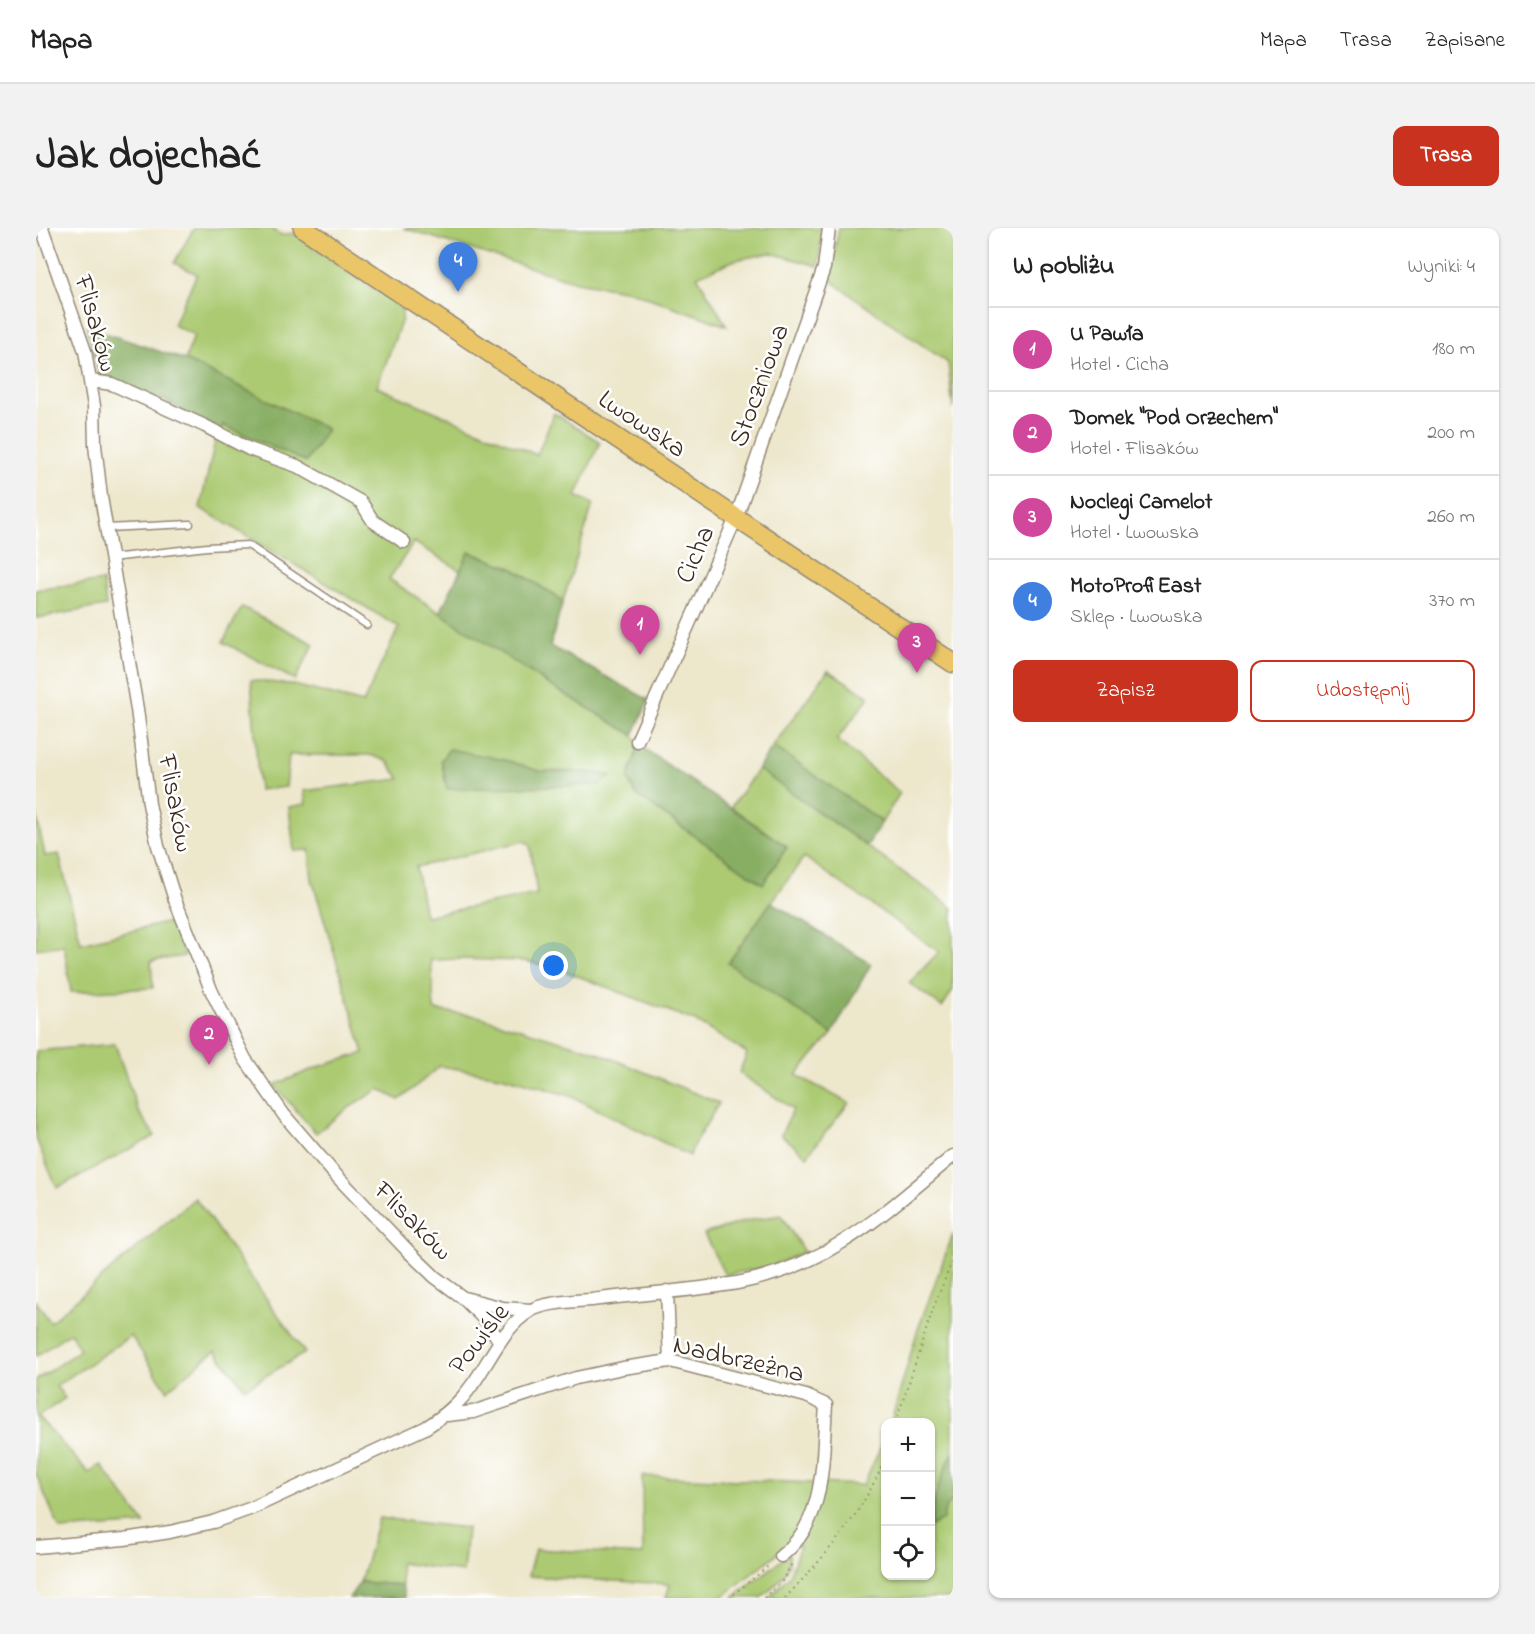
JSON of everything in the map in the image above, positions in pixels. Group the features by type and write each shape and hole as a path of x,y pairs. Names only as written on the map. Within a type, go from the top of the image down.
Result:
{"main road":[{"name":"Lwowska","path":"303,228 953,663"}],"street":[{"name":"Flisaków","path":"42,228 77,323 91,381 96,456 137,709 149,804 158,846 175,900 227,1025 244,1059 264,1088 333,1172 408,1251 462,1297 487,1322 500,1342"},
{"name":"Stoczniowa","path":"736,518 824,268 829,228"},
{"path":"91,381 112,384 249,448 297,466 361,502 373,521 404,542"},
{"name":"Cicha","path":"637,741 736,518"},
{"name":"Powiśle","path":"36,1547 170,1532 213,1522 252,1508 390,1445 447,1415 471,1386 511,1328 531,1310 569,1302 736,1283 761,1278 818,1257 841,1244 871,1224 953,1156"},
{"path":"667,1291 669,1361"},
{"name":"Flisaków","path":"462,1297 503,1308 531,1310"},
{"name":"Nadbrzeżna","path":"447,1415 472,1412 576,1378 669,1361 806,1396 826,1405 820,1486 815,1509 806,1530 792,1548 781,1556"}],"lane":[{"path":"106,528 190,524"},
{"path":"111,558 207,547 248,545 367,625"}],"path":[{"path":"897,1418 933,1309 953,1259"},
{"path":"785,1598 825,1556 856,1516 881,1464"},
{"path":"764,1598 782,1581 792,1565 792,1548"},
{"path":"729,1598 781,1556"}],"green space":[{"path":"194,228 270,228 281,235 294,233 402,309 402,319 377,387 537,455 554,413 600,442 576,496 593,504 563,601 512,568 470,552 461,571 414,542 389,579 548,684 633,735 639,745 635,794 763,884 787,847 731,807 758,769 953,908 953,990 942,1007 909,983 939,952 804,857 728,963 832,1034 796,1075 849,1103 807,1156 781,1135 793,1109 739,1073 747,1053 695,1021 562,970 525,961 431,960 434,1010 477,1016 591,1050 719,1103 693,1146 690,1156 571,1096 501,1076 440,1066 399,1100 379,1089 350,1107 316,1133 274,1085 318,1067 364,1053 312,879 309,850 294,851 289,807 306,804 304,791 400,779 387,761 370,755 289,755 286,787 259,790 251,680 294,685 363,703 399,627 200,508 216,437 223,425 306,462 327,429 185,360 194,335 173,325 197,274 174,263","holes":["524,841 530,845 537,894 425,916 416,867"]},
{"path":"403,228 823,228 818,266 771,253 735,260 697,276 727,326 630,291 576,282"},
{"path":"839,228 953,228 953,410 948,363 828,279"},
{"path":"87,327 185,360 327,429 306,462 223,425 220,431 163,400 100,378"},
{"path":"469,552 512,568 563,601 550,646 649,700 633,735 548,684 440,613"},
{"path":"103,581 106,606 36,618 36,590"},
{"path":"242,607 314,644 295,680 223,642"},
{"path":"828,670 869,697 837,740 900,793 882,822 773,746"},
{"path":"639,745 787,847 763,884 635,794 628,778"},
{"path":"773,746 882,822 867,846 758,769"},
{"path":"449,749 505,760 539,771 588,772 612,776 599,785 447,789 441,760"},
{"path":"36,812 45,856 59,854 81,943 169,922 185,956 151,961 153,988 71,992 64,945 36,949"},
{"path":"771,902 871,964 832,1034 728,963"},
{"path":"115,1044 138,1111 155,1136 57,1188 36,1139 36,1051"},
{"path":"195,1198 305,1353 245,1388 215,1351 167,1390 131,1336 56,1386 65,1398 38,1417 89,1473 101,1465 145,1524 60,1530 36,1474 36,1380 80,1350 70,1332 36,1356 36,1301 50,1322"},
{"path":"781,1215 804,1252 772,1266 725,1275 704,1234 746,1221"},
{"path":"953,1234 953,1598 769,1598 789,1576 800,1546 789,1544 721,1598 666,1598 670,1584 528,1576 535,1549 643,1555 642,1476 863,1485 881,1447 881,1580 935,1580 935,1418 892,1418 917,1332"},
{"path":"953,1452 953,1500 945,1509 943,1520 935,1524 935,1499"},
{"path":"379,1518 467,1528 463,1572 400,1563 402,1585 360,1582"},
{"path":"789,1554 785,1573 761,1598 733,1598"},
{"path":"360,1582 402,1585 405,1598 349,1598"}],"place":[{"name":"MotoProfiEast","path":"458,292"},
{"name":"U Pawła","path":"640,655"},
{"name":"Noclegi Camelot","path":"917,673"},
{"name":"Domek \"Pod Orzechem\"","path":"209,1065"}]}
